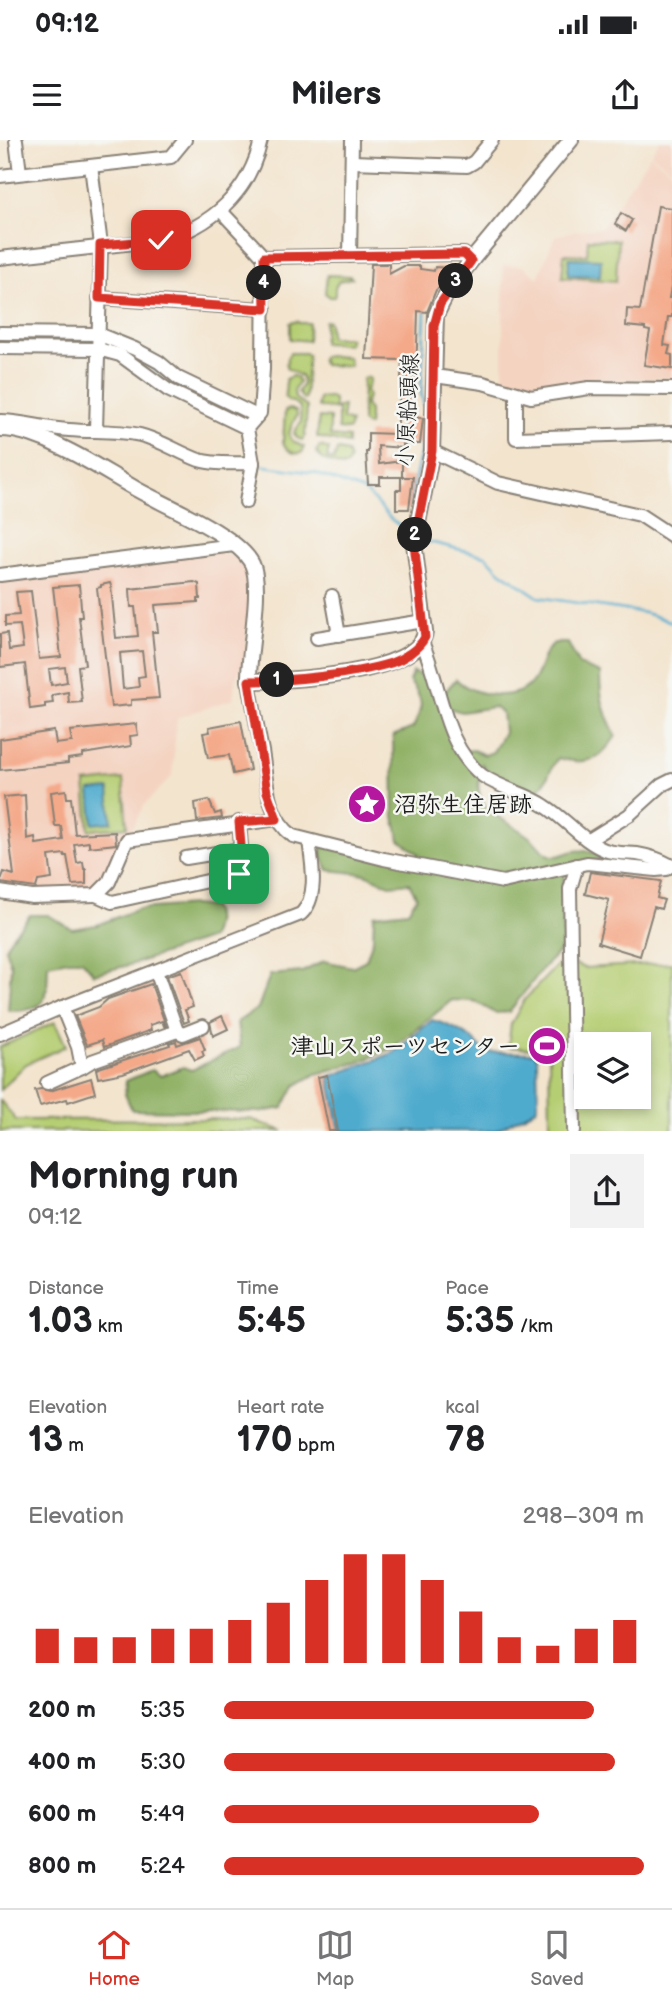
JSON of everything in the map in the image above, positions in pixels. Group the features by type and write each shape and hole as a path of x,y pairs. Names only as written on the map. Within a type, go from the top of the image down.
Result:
{"main road":[{"name":"小原船頭線","path":"422,642 425,632 415,536 432,451 436,315 446,295 471,261 570,140"},
{"path":"0,429 18,431 60,446 203,524 234,545 252,564 256,576 249,681 287,679 383,665 401,659 422,642"}],"street":[{"path":"16,140 20,173"},
{"path":"0,176 171,157 185,140"},
{"path":"0,258 161,240 183,234 220,210 238,193 258,155 261,140"},
{"path":"351,256 352,140"},
{"path":"352,162 467,166 474,162 492,140"},
{"path":"91,166 100,245 96,430"},
{"path":"220,210 264,257 265,309 260,413 247,428 253,463 246,502"},
{"path":"264,257 464,254 471,261"},
{"path":"99,298 265,309"},
{"path":"0,332 98,334 135,349 159,362 178,378 257,416"},
{"path":"0,348 98,349 120,355 168,390 247,428"},
{"path":"435,376 483,383 516,394 541,397 589,388 672,389"},
{"path":"516,394 516,439 672,433"},
{"path":"0,421 19,421 33,426 70,430 138,434 155,439 201,461 253,463"},
{"path":"432,451 498,483 640,515 672,536"},
{"path":"0,575 234,545"},
{"path":"332,596 339,635"},
{"path":"317,638 424,621"},
{"path":"422,642 447,723 473,766 495,783 537,801 608,851 649,856 671,866"},
{"path":"249,681 267,792 277,819 293,836 384,859 502,882 594,863 656,870 671,866"},
{"path":"589,840 629,815 662,785 672,780"},
{"path":"96,895 109,882 127,840 239,822 277,819"},
{"path":"0,892 32,897 96,895 112,902 239,874 243,869 239,822"},
{"path":"0,1034 62,1007 301,914 308,908 311,897 309,841"},
{"path":"186,858 241,849"},
{"path":"574,1131 570,889 577,865"},
{"path":"156,971 177,1031 183,1034 203,1027"},
{"path":"62,1007 78,1047 82,1067"},
{"path":"47,1083 92,1061 177,1031"}],"shaded area":[{"path":"660,140 672,140 672,170 651,154"},
{"path":"650,155 672,172 672,378 580,381 538,390 503,381 503,265 523,266 538,278 555,236 602,228"},
{"path":"219,552 242,559 251,577 245,658 235,682 233,699 177,718 172,776 144,805 96,895 0,892 0,578"}],"green space":[{"path":"588,239 618,240 616,281 562,277 564,254 587,255"},
{"path":"327,275 352,278 339,281 335,287 335,297 330,297 325,293"},
{"path":"325,321 329,321 330,337 348,338 349,344 323,343"},
{"path":"290,323 309,323 308,341 290,339"},
{"path":"290,353 305,353 308,356 305,399 298,392 303,384 302,377 286,368"},
{"path":"348,357 350,366 323,365 321,358"},
{"path":"292,376 299,382 294,390 295,398 307,407 305,436 302,440 294,433 301,422 300,407 285,397 286,379"},
{"path":"363,379 370,379 365,405 369,410 369,426 362,422"},
{"path":"319,398 334,399 334,408 343,406 343,419 351,422 349,430 338,429 338,410 318,407"},
{"path":"285,411 296,411 297,415 289,434 293,441 304,447 300,453 291,452 283,442"},
{"path":"319,417 330,418 330,436 348,438 348,444 317,437"},
{"path":"320,446 329,449 327,458 334,460 337,450 347,452 350,459 347,465 342,467 322,459 316,452"},
{"path":"554,643 568,643 579,665 600,673 604,706 616,736 604,751 591,759 577,761 558,758 544,784 537,791 514,787 497,779 482,764 479,792 482,802 497,816 528,836 549,855 558,856 581,850 600,855 598,859 565,873 562,887 563,948 544,967 509,1012 495,1013 474,1001 452,1000 393,1048 359,1062 316,1074 295,1086 283,1108 260,1112 132,1110 125,1094 126,1081 152,1070 161,1076 183,1067 192,1070 240,1047 237,1022 258,1008 270,975 302,972 324,961 352,967 366,960 373,939 374,915 408,911 417,897 409,883 390,885 365,874 328,870 321,855 324,841 413,860 419,854 400,840 394,817 393,736 413,728 421,704 409,681 413,672 423,676 431,686 459,752 473,750 485,755 493,752 504,732 502,713 494,707 462,712 448,708 443,694 456,679 472,690 494,695 516,693 525,689 532,682 546,652"},
{"path":"123,779 127,827 89,830 85,783"},
{"path":"194,905 212,907 215,926 211,938 94,974 82,960 48,964 43,1001 31,1009 8,1011 11,966 5,948 30,915 48,915 72,929 97,925 138,909"},
{"name":"津山スポーツセンター","path":"563,959 584,968 672,963 672,1131 547,1131 550,1128 549,1055 542,1050 508,1047 511,1024 525,999"},
{"path":"55,1022 66,1046 26,1064 0,1090 0,1047"},
{"path":"0,1100 16,1120 250,1119 283,1131 0,1131"}],"water":[{"path":"569,258 601,259 600,276 568,275"},
{"path":"109,789 112,822 93,824 90,791"},
{"path":"432,1020 461,1032 484,1052 534,1053 537,1058 536,1109 495,1131 340,1131 329,1077 393,1053"}],"building":[{"path":"658,206 672,208 672,282 669,298 672,298 672,317 668,317 664,345 670,346 668,354 672,355 672,369 644,365 650,331 626,326 627,309 640,310"},
{"path":"621,213 632,220 626,231 615,224"},
{"path":"371,264 389,264 389,274 404,266 420,266 420,269 434,271 435,267 449,268 448,276 441,275 440,287 436,290 427,312 418,311 416,379 401,378 402,360 366,359"},
{"path":"400,392 410,392 409,417 423,418 420,444 403,444 403,448 378,446 379,464 402,461 402,477 380,477 380,484 368,484 368,433 397,434"},
{"path":"401,477 413,477 409,509 396,509 396,490 401,490"},
{"path":"194,582 199,584 200,599 198,602 155,605 158,632 152,632 159,698 131,700 131,705 111,707 97,588 110,583 116,638 138,636 130,589","holes":["142,651 145,676 138,677 139,687 123,689 120,653"]},
{"path":"79,585 82,617 79,617 85,665 78,666 82,702 69,703 68,692 52,695 53,703 45,704 45,707 30,709 25,664 0,667 0,634 7,633 9,650 23,648 20,625 5,626 5,616 19,615 16,592 31,591 39,659 61,657 53,587","holes":["65,667 67,682 51,685 49,669"]},
{"path":"241,721 250,770 233,774 229,755 208,758 203,733 210,732 209,727"},
{"path":"136,724 138,735 130,736 131,746 83,754 83,757 68,759 68,763 0,770 0,739 54,731 56,744 72,742 70,731"},
{"path":"66,790 67,798 71,798 75,834 115,832 116,844 89,847 89,842 74,844 77,863 83,862 86,869 86,884 72,885 67,856 64,854 49,856 52,879 38,881 36,888 0,883 4,872 14,875 4,797 25,795 27,839 35,837 36,844 63,840 61,826 55,826 51,792"},
{"path":"209,800 215,814 221,812 222,818 197,821 195,803"},
{"path":"590,872 661,881 657,898 664,900 661,909 654,907 640,956 598,943 609,900 585,894"},
{"path":"181,971 193,1007 185,1010 189,1021 184,1023 167,976"},
{"path":"151,984 166,1026 162,1021 150,1025 151,1030 104,1047 102,1040 87,1045 75,1016 99,1007 108,999"},
{"path":"222,1016 228,1029 213,1036 210,1022"},
{"path":"200,1037 205,1050 202,1051 204,1056 195,1060 189,1049 123,1073 98,1078 96,1069 170,1045 169,1043 176,1041 177,1045"},
{"path":"327,1075 338,1131 329,1131 318,1077"},
{"path":"91,1078 95,1093 68,1102 67,1099 40,1106 35,1090 50,1091"}],"waterway":[{"path":"424,405 421,393 425,311"},
{"path":"0,340 96,342"},
{"path":"128,353 186,389 247,420"},
{"path":"409,506 420,455 423,420"},
{"path":"258,463 315,473 366,492 391,519 410,534"},
{"path":"418,539 486,556 500,571 538,597 645,613 672,622"}],"place":[{"name":"沼弥生住居跡","path":"367,804"},
{"name":"津山スポーツセンター","path":"547,1046"}],"route":[{"path":"161,240 100,245 99,298 265,309 264,257 464,254 471,261 440,304 434,326 432,451 414,543 425,637 416,648 391,663 287,679 249,681 267,792 277,819 239,822 243,869 239,874"}]}
